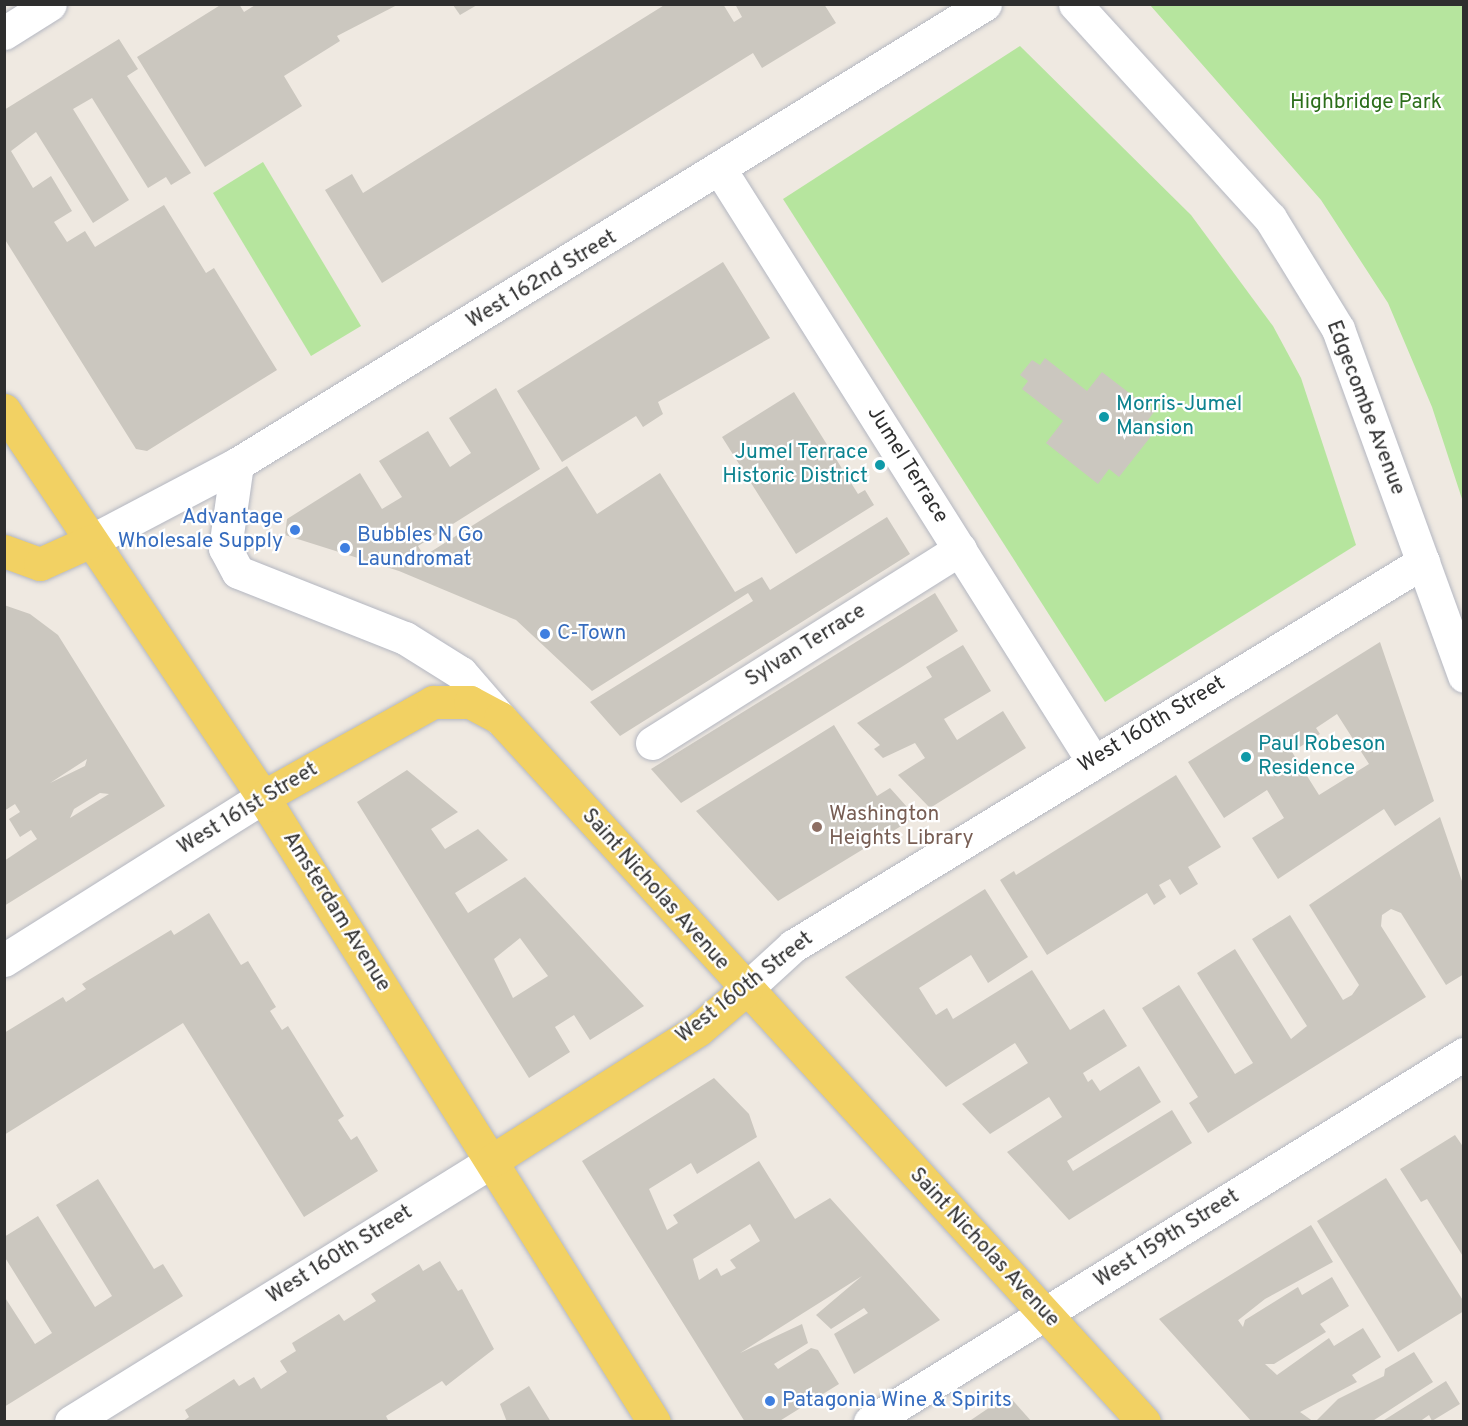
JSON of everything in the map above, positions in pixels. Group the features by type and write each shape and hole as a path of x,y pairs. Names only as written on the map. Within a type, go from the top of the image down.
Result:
{"main road":[{"name":"Amsterdam Avenue","path":"4,410 263,797 493,1160 654,1422"},
{"path":"4,551 40,564 91,541"},
{"name":"West 161st Street","path":"263,797 433,702 470,702 500,718"},
{"name":"Saint Nicholas Avenue","path":"500,718 1144,1422"},
{"name":"West 160th Street","path":"493,1160 698,1030 746,989"}],"street":[{"path":"4,33 50,4"},
{"name":"West 162nd Street","path":"91,541 237,464 721,171 985,4"},
{"name":"Edgecombe Avenue","path":"1075,4 1270,218 1338,329 1464,676"},
{"name":"Jumel Terrace","path":"721,171 1092,760"},
{"name":"Saint Nicholas Avenue","path":"237,464 225,548 238,572 405,638 461,673 500,718"},
{"name":"Sylvan Terrace","path":"652,742 960,549"},
{"name":"West 160th Street","path":"746,989 793,946 1092,760 1423,562"},
{"name":"West 161st Street","path":"4,960 263,797"},
{"name":"West 159th Street","path":"870,1422 1464,1054"},
{"name":"West 160th Street","path":"71,1422 493,1160"}],"green space":[{"name":"Highbridge Park","path":"1150,5 1463,5 1463,502 1432,407 1388,303 1321,200"},
{"path":"1020,46 1191,215 1273,326 1301,378 1356,545 1105,702 783,199"},
{"path":"263,162 361,326 311,356 213,193"}],"building":[{"path":"222,4 239,4 244,12 257,4 399,4 337,36 340,41 284,76 302,106 205,167 137,57"},
{"path":"666,4 723,4 734,22 742,17 735,4 824,4 836,23 762,68 753,53 382,283 325,190 352,174 363,193"},
{"path":"453,5 477,5 460,15"},
{"path":"119,39 138,69 127,76 191,173 171,185 166,177 148,188 92,98 73,109 129,200 93,223 36,132 11,151 33,188 51,176 72,211 54,222 67,242 85,231 95,247 164,205 206,273 214,268 277,370 147,451 136,449 4,238 4,110"},
{"path":"723,262 770,338 658,402 663,414 643,427 636,416 562,462 517,391"},
{"name":"Morris-Jumel Mansion","path":"1045,358 1087,391 1102,372 1154,412 1142,428 1152,435 1119,477 1109,469 1098,484 1046,443 1063,421 1022,389 1028,381 1020,375 1032,360 1040,365"},
{"path":"496,388 540,469 418,546 424,556 567,466 597,514 660,473 735,592 762,577 770,590 887,517 910,554 620,736 590,702 753,601 748,593 592,691 516,620 399,571 285,535 287,519 360,473 382,509 402,497 379,461 428,431 450,467 471,453 449,418"},
{"path":"794,392 858,494 865,490 874,505 796,554 722,437"},
{"path":"935,593 958,631 900,668 681,803 651,769"},
{"path":"4,605 30,614 58,635 165,806 4,906 4,861 37,839 31,830 20,837 9,819 20,812 15,804 4,811","holes":["87,759 85,766 50,783","100,793 109,794 70,818 74,809"]},
{"name":"Paul Robeson Residence","path":"1380,642 1434,801 1395,826 1384,809 1278,879 1252,838 1284,818 1267,790 1224,818 1188,762","holes":["1337,714 1369,764 1319,795 1292,752 1320,734 1316,728"]},
{"path":"963,645 991,691 944,719 957,740 1003,711 1026,748 930,808 898,775 925,758 915,743 883,758 874,749 880,745 857,723 932,677 926,667"},
{"name":"Washington Heights Library","path":"834,725 877,796 890,788 916,817 778,901 696,811"},
{"path":"407,770 458,812 431,829 445,849 478,829 508,860 455,893 468,913 525,877 644,1006 590,1040 574,1015 555,1027 570,1052 529,1078 357,802","holes":["520,938 548,976 513,998 494,959"]},
{"path":"1176,775 1221,847 1188,867 1198,884 1180,895 1170,879 1159,885 1166,897 1154,905 1147,893 1047,955 1000,880 1014,871 1016,875"},
{"path":"1440,817 1464,887 1464,974 1446,985 1401,913 1391,909 1382,915 1381,926 1426,997 1208,1133 1189,1103 1198,1097 1142,1008 1179,985 1235,1074 1253,1063 1197,973 1235,949 1291,1039 1307,1026 1252,939 1290,915 1343,1000 1352,995 1359,985 1309,905"},
{"path":"985,889 1028,957 988,983 971,955 919,988 936,1015 947,1008 953,1019 1032,970 1070,1030 1104,1009 1127,1046 1083,1073 1088,1082 1092,1079 1100,1091 1139,1066 1161,1102 1067,1161 1073,1171 1172,1110 1192,1143 1069,1220 1007,1152 1062,1117 1049,1097 990,1134 962,1104 1028,1063 1015,1043 946,1087 845,977"},
{"path":"209,913 241,965 248,961 276,1007 270,1011 282,1030 288,1026 344,1116 338,1120 351,1140 357,1136 378,1171 304,1217 183,1023 4,1135 4,1033 63,997 66,1002 86,989 82,984 171,930 174,935"},
{"path":"714,1078 749,1114 757,1137 697,1174 691,1163 649,1189 667,1230 678,1223 673,1215 759,1161 795,1219 830,1198 940,1320 854,1374 834,1334 868,1313 864,1308 831,1329 816,1315 862,1276 740,1353 802,1324 808,1343 774,1364 778,1369 811,1348 818,1350 839,1384 778,1422 745,1422 582,1161","holes":["750,1224 760,1241 730,1260 736,1268 721,1276 717,1268 699,1280 693,1259"]},
{"path":"1455,1135 1464,1148 1464,1258 1427,1199 1421,1202 1400,1169"},
{"path":"1386,1178 1464,1302 1464,1311 1398,1352 1317,1221"},
{"path":"98,1179 154,1269 163,1264 183,1296 4,1407 4,1296 35,1344 52,1333 4,1256 4,1237 38,1216 95,1307 112,1296 56,1205"},
{"path":"1311,1225 1333,1262 1265,1299 1238,1320 1243,1327 1245,1320 1298,1287 1302,1295 1332,1277 1349,1306 1320,1324 1326,1332 1274,1364 1265,1364 1277,1375 1329,1338 1334,1346 1363,1328 1381,1357 1352,1375 1357,1382 1300,1412 1314,1422 1252,1422 1159,1319"},
{"path":"440,1261 458,1291 462,1289 494,1349 446,1386 442,1381 386,1416 389,1422 182,1422 189,1417 185,1410 234,1379 239,1386 254,1377 261,1389 287,1372 280,1361 296,1351 292,1343 339,1314 344,1321 376,1301 371,1294 419,1264 423,1271"},
{"path":"1414,1352 1433,1382 1371,1422 1315,1422 1338,1399 1384,1376 1385,1369"},
{"path":"1446,1381 1460,1404 1432,1421 1429,1415 1419,1422 1381,1422"},
{"path":"529,1386 551,1422 507,1422 500,1404"},
{"path":"1008,1395 1032,1422 968,1422"}],"place":[{"name":"Morris-Jumel Mansion","path":"1104,417"},
{"name":"Jumel Terrace Historic District","path":"880,465"},
{"name":"Advantage Wholesale Supply","path":"295,530"},
{"name":"Bubbles N Go Laundromat","path":"345,548"},
{"name":"C-Town","path":"545,634"},
{"name":"Paul Robeson Residence","path":"1246,757"},
{"name":"Washington Heights Library","path":"817,827"},
{"name":"Patagonia Wine & Spirits","path":"770,1401"}]}
